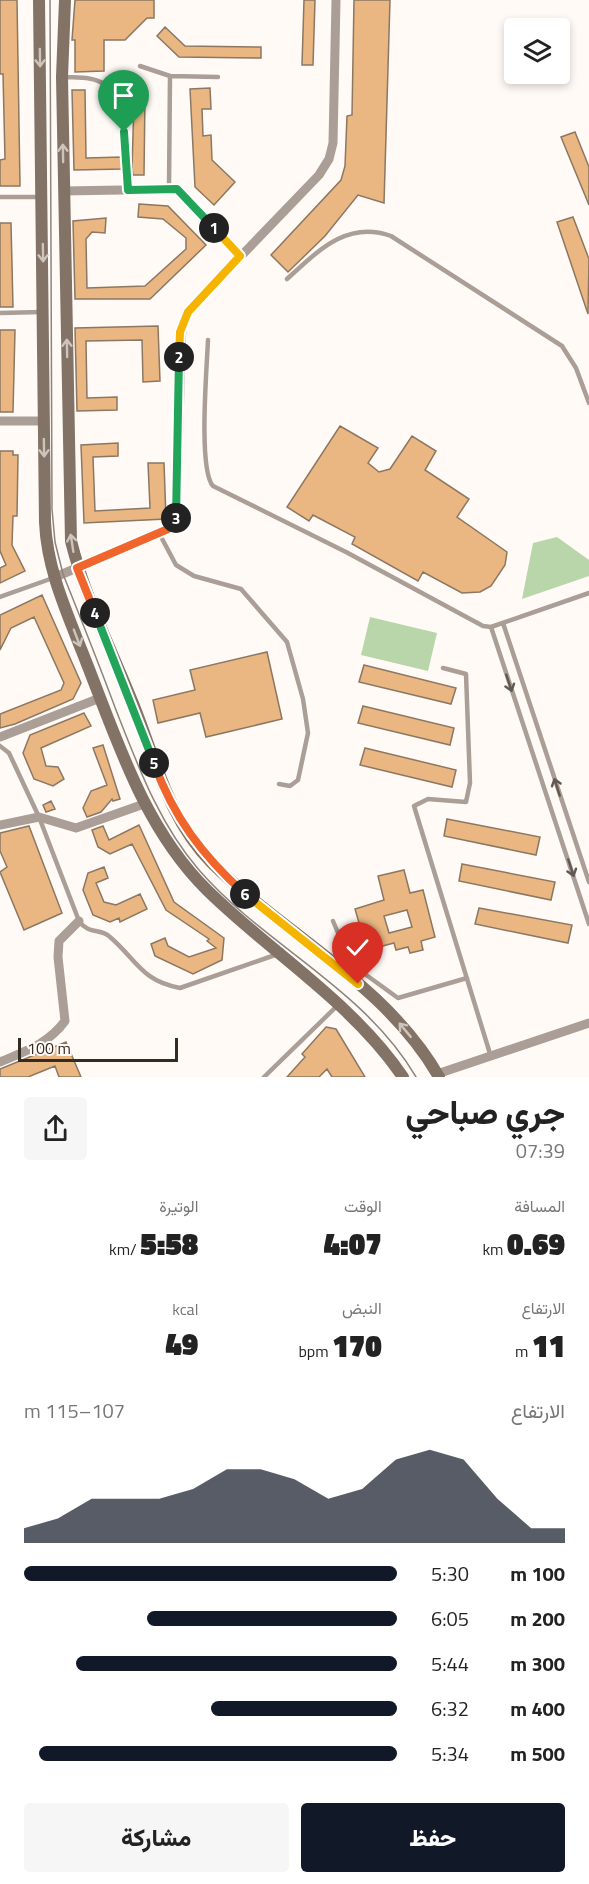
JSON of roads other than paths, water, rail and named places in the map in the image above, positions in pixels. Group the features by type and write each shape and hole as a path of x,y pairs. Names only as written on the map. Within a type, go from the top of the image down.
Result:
{"street":[{"path":"39,0 46,546 53,578 144,804 169,847 185,868 278,954 361,1025 403,1077"},
{"path":"65,0 62,76 71,541 77,568 135,708 162,784 192,839 210,861 244,893 383,1005 419,1047 438,1076 588,1022"},
{"path":"53,578 159,533 172,525 178,510 182,324 193,306 319,175 329,159 333,142 335,104 336,0"},
{"path":"64,191 177,189 240,256"},
{"path":"0,421 43,421"},
{"path":"0,737 100,698"},
{"path":"0,825 39,817 76,828 144,804"},
{"path":"0,1062 40,1045 54,1035 65,1021 58,957 59,941 79,921"}],"lane":[{"path":"140,66 171,76 218,77"},
{"path":"62,76 92,79 105,85 115,96 121,110 128,190"},
{"path":"169,189 171,76"},
{"path":"0,197 42,197"},
{"path":"287,279 319,251 344,236 359,231 375,230 391,236 562,346 576,368 589,403"},
{"path":"0,313 43,312"},
{"path":"208,340 205,400 207,468 210,482 483,626 491,627 589,593"},
{"path":"159,533 176,566 194,576 241,589 287,642 303,699 308,733 298,780 290,786 279,784"},
{"path":"0,597 53,578"},
{"path":"503,623 589,882"},
{"path":"491,627 589,924"},
{"path":"442,668 466,674 470,783 466,801 428,799 414,806 491,1057"},
{"path":"0,746 9,753 39,817 79,921 86,929 110,936 138,969 170,986 180,988 278,954"},
{"path":"333,921 351,964 398,998 467,978"},
{"path":"264,1077 338,1005"}],"tram line":[{"path":"50,0 52,509 55,542 63,574 141,773 161,814 185,852 225,897 342,992 369,1018 394,1046 416,1077"}]}
